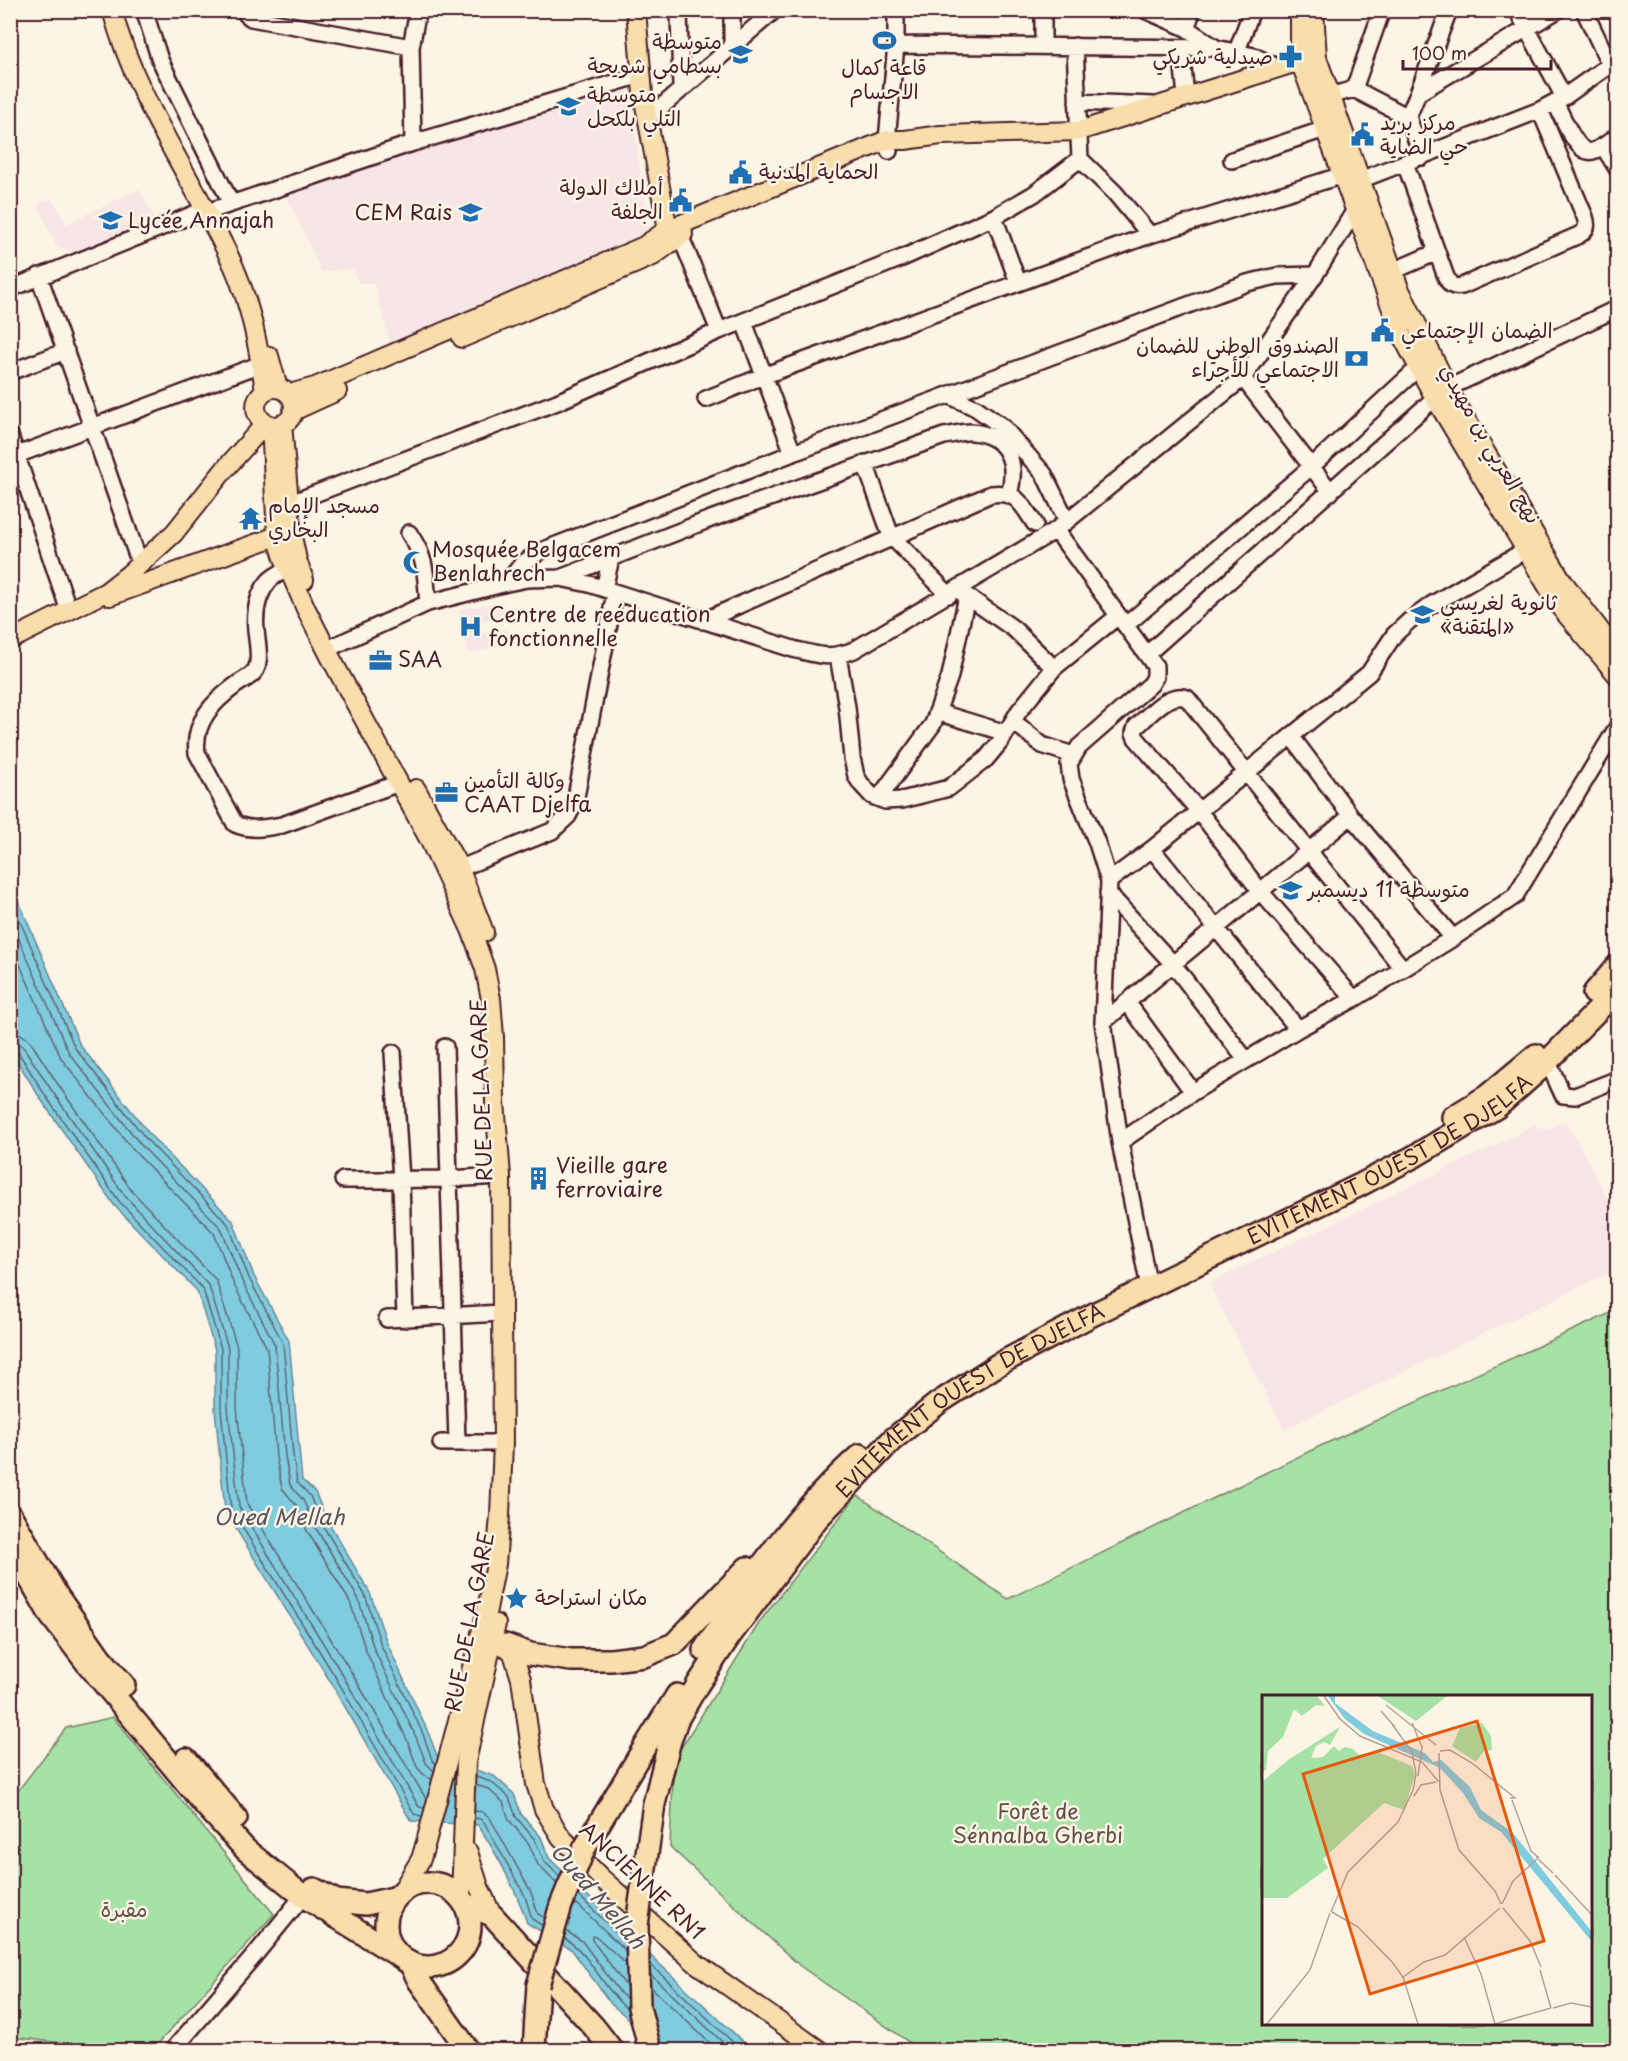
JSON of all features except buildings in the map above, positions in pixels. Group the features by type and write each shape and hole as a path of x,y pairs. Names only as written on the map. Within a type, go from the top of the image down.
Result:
{"highway":[{"name":"EVITEMENT OUEST DE DJELFA","path":"650,2050 639,2007 637,1925 654,1804 671,1736 677,1720 698,1684 816,1519 892,1440 938,1403 999,1364 1147,1281 1374,1163 1486,1096 1549,1042 1589,1000 1617,965"},
{"name":"EVITEMENT OUEST DE DJELFA","path":"1147,1281 1312,1209 1413,1157 1497,1107 1548,1062 1600,1008 1617,986"},
{"path":"493,1640 530,1654 571,1660 611,1660 644,1656 674,1644 833,1478 928,1395 984,1360 1086,1303 1147,1281"},
{"path":"534,2050 538,1985 561,1905 584,1850 724,1619 757,1572 833,1478"},
{"path":"10,1514 58,1598 100,1657 246,1830 305,1884 336,1901 366,1904 399,1894 416,1883 430,1882 444,1885 463,1901 492,1915 594,2027 612,2050"},
{"path":"10,1544 51,1616 87,1663 230,1832 261,1863 303,1896 404,1960 422,1967 448,1962 459,1954 466,1943 470,1930 470,1917 463,1901"},
{"path":"399,1894 388,1909 385,1922 386,1934 391,1946 404,1960 468,2050"}],"main road":[{"path":"112,10 143,92 235,254 256,303 275,408"},
{"path":"124,10 137,54 234,268 250,314 261,364 275,408"},
{"path":"636,10 641,75 648,118 673,236"},
{"name":"نهج العربي بن مهيدي","path":"1300,10 1325,129 1393,271 1442,393 1532,546 1560,607 1617,676"},
{"name":"نهج العربي بن مهيدي","path":"1314,10 1309,60 1330,96 1350,180"},
{"path":"10,640 106,592 140,564 174,533 275,408 314,401 652,256 673,236 888,145 941,135 1079,131 1186,96 1309,60"},
{"name":"نهج العربي بن مهيدي","path":"1362,206 1402,336 1419,367 1442,393"},
{"name":"RUE DE LA GARE","path":"275,408 285,439 288,504 297,560 332,648 399,783 429,839 452,871 485,969 494,1037 495,1102 501,1176 503,1443 493,1640 448,1756 421,1859 399,1894"},
{"name":"RUE DE LA GARE","path":"275,408 277,536 288,569 452,871 496,963 503,998 514,1443 508,1563 466,1762 463,1901"},
{"path":"69,611 277,536"},
{"name":"نهج العربي بن مهيدي","path":"1532,546 1563,582 1617,654"},
{"name":"ANCIENNE RN1","path":"493,1640 513,1653 521,1679 536,1784 544,1809 561,1837 601,1878 697,1964 819,2050"},
{"path":"463,1838 478,1887 492,1915"}],"street":[{"path":"144,10 160,60 231,203"},
{"path":"245,10 251,18 411,47"},
{"path":"413,143 411,47 418,10"},
{"path":"680,10 681,89"},
{"path":"732,10 732,47"},
{"path":"648,118 775,10"},
{"path":"888,145 896,45 896,10"},
{"path":"1042,45 1043,10"},
{"path":"1145,10 1186,28 1216,48"},
{"path":"1186,28 1193,10"},
{"path":"1237,51 1252,10"},
{"path":"1354,89 1382,10"},
{"path":"1422,157 1408,117 1449,10"},
{"path":"1517,10 1560,99 1576,143 1581,148 1592,152 1617,136"},
{"path":"1418,93 1528,30 1558,10"},
{"path":"706,399 763,376 1150,235 1405,163 1540,110 1614,62 1584,10"},
{"path":"896,45 1216,48 1237,51 1266,60 1279,68"},
{"path":"1075,46 1080,159 1112,190 1150,235"},
{"path":"1181,49 1186,96"},
{"path":"10,289 209,210 413,143 641,75"},
{"path":"1330,96 1354,89 1408,117"},
{"path":"1077,102 1159,105"},
{"path":"1405,163 1450,284 1457,288 1585,231 1587,227 1585,217 1540,110"},
{"path":"1232,160 1325,129"},
{"path":"1603,146 1617,170"},
{"path":"288,504 557,402 719,331 902,258 994,217 1034,194 1080,159"},
{"path":"560,578 610,591 793,649 822,656 838,656 854,650 958,594 1062,526 1244,378 1362,206"},
{"path":"994,217 1018,282"},
{"path":"673,236 719,331"},
{"path":"1393,271 1437,252"},
{"path":"507,583 522,564 541,551 793,453 1247,284 1277,276 1315,275"},
{"path":"39,276 140,564"},
{"path":"1147,654 1442,393 1617,308"},
{"path":"744,322 793,453"},
{"path":"10,372 66,351"},
{"path":"17,455 261,364"},
{"path":"838,656 847,707 852,758 856,776 861,784 872,796 885,801 902,800 949,788 986,759 1054,668 1122,620 1311,467 1419,367"},
{"path":"1244,378 1331,492"},
{"path":"948,395 976,408 1003,427 1044,474 1062,526 1122,620 1155,666 1155,677 1151,684 1079,747 1069,764 1069,771 1097,843 1108,887 1103,1022 1120,1142 1147,1281"},
{"path":"332,648 428,603 507,583 560,578 708,520 944,436 971,432 992,436 1004,446 1012,462 1013,479 1009,494"},
{"path":"10,436 69,611"},
{"path":"866,463 891,536 958,594 1014,629 1054,668"},
{"path":"702,621 991,494 1009,494 1017,498 1035,524"},
{"path":"409,533 425,563 428,603"},
{"path":"1108,887 1369,673 1394,635 1409,621 1431,605 1532,546"},
{"path":"452,871 552,831 568,816 575,802 610,591 611,558"},
{"path":"288,569 270,580 255,612 259,654 253,674 237,684 214,704 201,722 195,741 202,763 235,824 246,829 263,829 282,825 399,783"},
{"path":"879,798 933,724 938,712 950,676 958,594"},
{"path":"1354,999 1260,891 1199,811 1136,738 1134,733 1136,728 1166,701 1174,697 1187,698 1403,969"},
{"path":"938,712 1009,727 1042,745 1073,755"},
{"path":"1120,1142 1193,1092 1298,1029 1354,999 1454,938 1515,896 1617,726"},
{"path":"1291,736 1351,816 1454,938"},
{"path":"1103,1022 1351,816"},
{"path":"1152,849 1298,1029"},
{"path":"1108,887 1173,964 1246,1060"},
{"path":"1127,1002 1193,1092"},
{"path":"445,1047 453,1317 449,1442 503,1443"},
{"path":"393,1053 401,1180 405,1319"},
{"path":"1548,1062 1563,1095 1575,1096 1617,1079"},
{"path":"343,1180 501,1176"},
{"path":"387,1319 502,1313"},
{"path":"173,2050 303,1896"}],"shaded area":[{"name":"CEM Rais","path":"628,84 649,231 391,346 374,284 358,283 352,269 322,272 285,194"},
{"name":"Lycée Annajah","path":"139,189 154,218 76,252 56,246 38,204 52,198 66,224"},
{"name":"Centre de reéducation fonctionnelle","path":"503,601 506,616 477,622 480,634 508,629 512,644 468,653 462,624 460,624 459,610"},
{"path":"1566,1121 1617,1216 1617,1269 1284,1430 1209,1283 1506,1140 1536,1123 1538,1128 1550,1128"}],"green space":[{"name":"Forêt de Sénnalba Gherbi","path":"1617,1310 1617,2050 920,2050 800,1966 670,1847 674,1759 761,1620 857,1495 1008,1599 1316,1448"},
{"name":"مقبرة","path":"113,1717 274,1914 157,2045 141,2050 124,2050 11,2037 11,1791 17,1792 66,1728"}],"water":[{"name":"Oued Mellah","path":"10,881 80,1045 151,1136 233,1221 254,1276 289,1341 302,1480 315,1492 326,1518 370,1593 387,1643 438,1758 494,1776 514,1794 521,1814 541,1837 549,1858 752,2050 666,2050 611,2004 572,1950 527,1923 506,1872 478,1825 411,1821 330,1681 225,1511 215,1409 215,1350 197,1291 114,1205 40,1098 11,1051"}],"place":[{"name":"قاعة كمال الاجسام","path":"884,40"},
{"name":"متوسطة بسطامي شويحة","path":"740,54"},
{"name":"صيدلية شريكي","path":"1291,57"},
{"name":"متوسطة التلي بلكحل","path":"569,107"},
{"name":"مركز بريد حي الضاية","path":"1362,135"},
{"name":"الحماية المدنية","path":"741,172"},
{"name":"أملاك الدولة الجلفة","path":"681,200"},
{"name":"CEM Rais","path":"470,213"},
{"name":"Lycée Annajah","path":"110,221"},
{"name":"الضمان الإجتماعي","path":"1383,331"},
{"name":"الصندوق الوطني للضمان الاجتماعي للأجراء","path":"1357,358"},
{"name":"مسجد الإمام البخاري","path":"250,518"},
{"name":"Mosquée Belgacem Benlahrech","path":"414,562"},
{"name":"ثانوية لغريسي «المتقنة»","path":"1422,615"},
{"name":"Centre de reéducation fonctionnelle","path":"471,627"},
{"name":"SAA","path":"380,660"},
{"name":"وكالة التأمين CAAT Djelfa","path":"446,793"},
{"name":"متوسطة 11 ديسمبر","path":"1290,890"},
{"name":"Vieille gare ferroviaire","path":"538,1178"},
{"name":"مكان استراحة","path":"517,1598"}]}
